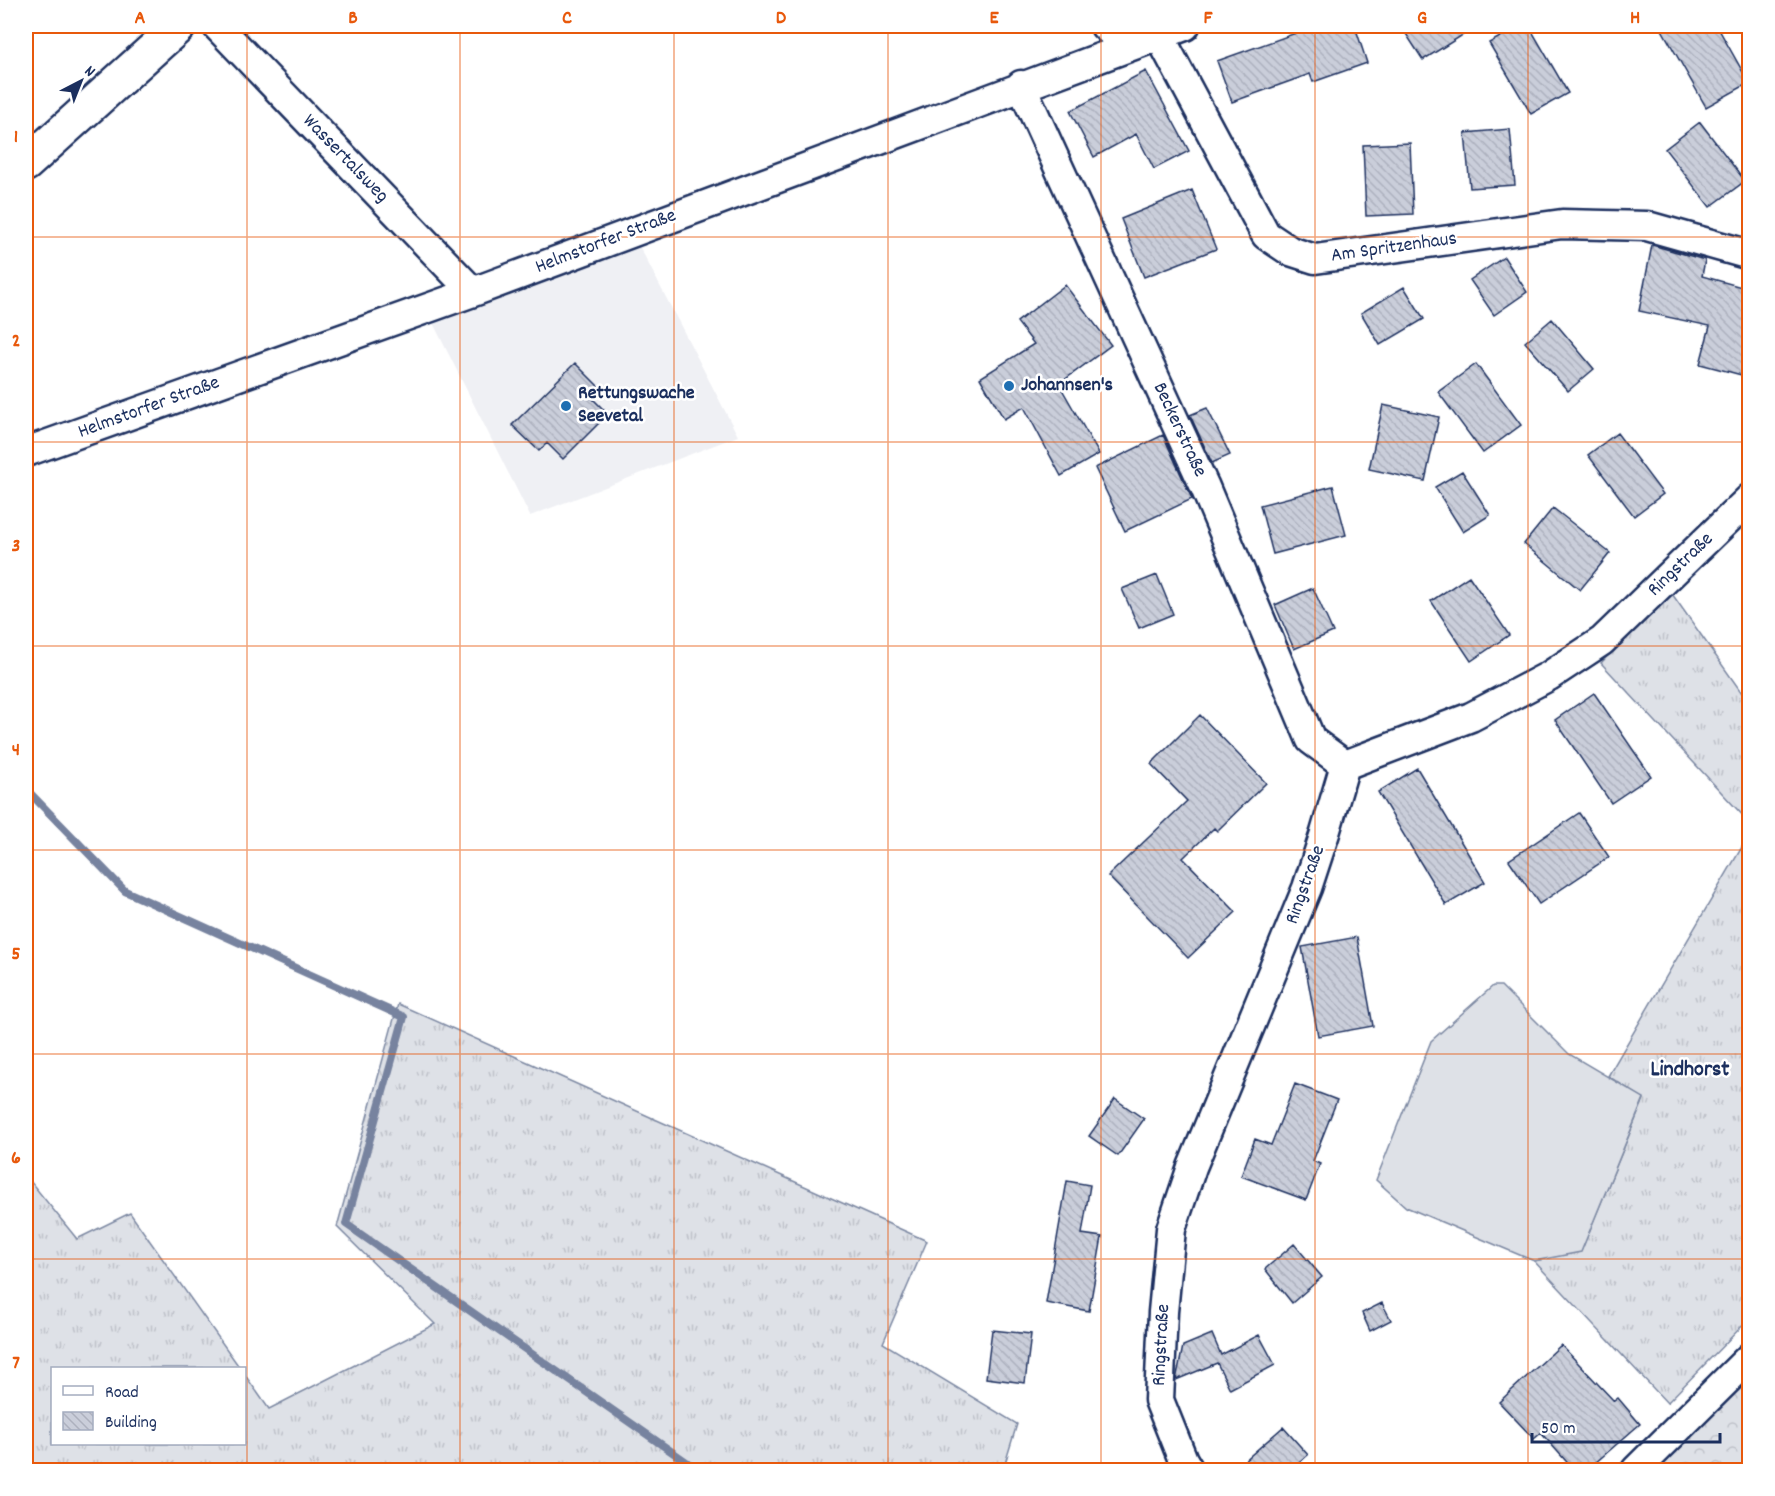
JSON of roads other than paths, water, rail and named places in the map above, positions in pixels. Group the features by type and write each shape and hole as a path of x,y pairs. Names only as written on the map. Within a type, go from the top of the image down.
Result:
{"main road":[{"path":"26,164 178,26"}],"street":[{"name":"Wassertalsweg","path":"217,26 473,292"},
{"path":"1105,26 1127,47"},
{"name":"Helmstorfer Straße","path":"26,453 473,292 1172,30"},
{"name":"Am Spritzenhaus","path":"1172,30 1266,235 1290,251 1315,259 1562,224 1647,226 1749,255"},
{"name":"Beckerstraße","path":"1021,85 1204,485 1311,740 1345,765"},
{"name":"Ringstraße","path":"1189,1470 1159,1400 1163,1312 1172,1229 1192,1167 1307,888 1345,765 1471,717 1549,676 1602,641 1749,498"},
{"path":"1636,1470 1749,1357"}],"waterway":[{"path":"26,789 125,891 404,1017 346,1224 698,1470"}],"place":[{"name":"Johannsen's","path":"1009,386"},
{"name":"Rettungswache Seevetal","path":"566,406"}],"district":[{"name":"Lindhorst","path":"1690,1070"}]}
